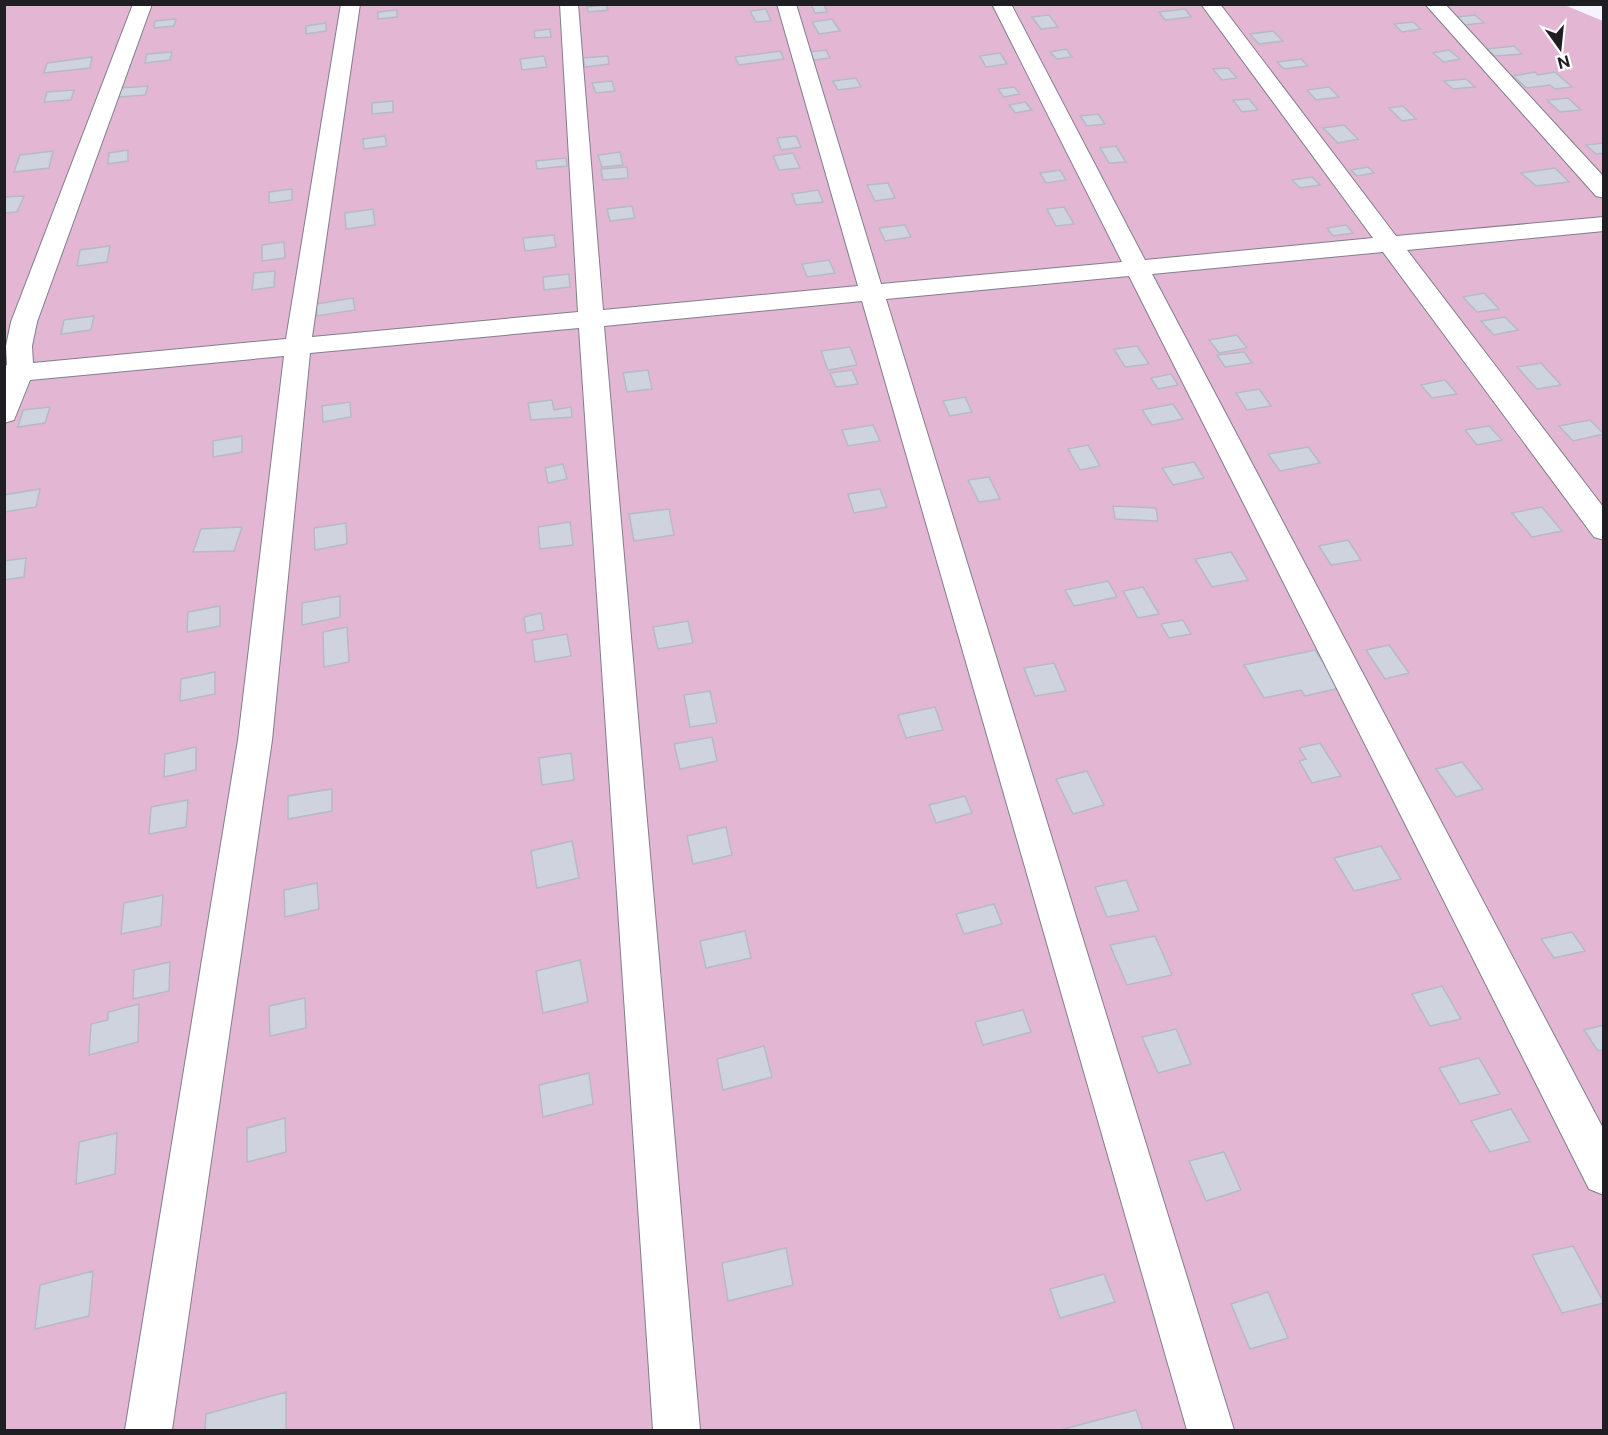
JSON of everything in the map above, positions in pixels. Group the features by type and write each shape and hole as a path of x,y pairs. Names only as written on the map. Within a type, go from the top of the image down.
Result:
{"street":[{"path":"4,414 24,321 143,4"},
{"path":"148,1431 255,740 298,344 351,4"},
{"path":"569,4 676,1431"},
{"path":"786,4 1210,1431"},
{"path":"1001,4 1134,267 1604,1174"},
{"path":"1210,4 1604,530"},
{"path":"1434,4 1604,191"},
{"path":"12,373 298,344 1604,224"}],"shaded area":[{"path":"1562,4 1603,21 1603,1430 5,1430 5,5"}],"building":[{"path":"811,4 824,4 827,12 815,13"},
{"path":"606,5 608,10 588,12 587,7"},
{"path":"766,9 771,21 756,22 750,11"},
{"path":"1185,9 1191,17 1165,20 1159,12"},
{"path":"397,10 397,17 378,19 378,12"},
{"path":"1049,15 1058,27 1041,29 1032,17"},
{"path":"1475,15 1484,23 1465,25 1457,17"},
{"path":"176,19 174,26 154,28 155,21"},
{"path":"832,19 840,31 819,34 812,22"},
{"path":"1413,22 1421,29 1402,32 1394,24"},
{"path":"326,23 326,31 306,34 306,26"},
{"path":"550,29 551,37 535,38 534,31"},
{"path":"1273,31 1283,41 1259,44 1250,34"},
{"path":"1514,46 1522,54 1495,56 1487,49"},
{"path":"1066,49 1072,57 1057,59 1050,52"},
{"path":"826,50 830,58 814,60 809,52"},
{"path":"1449,50 1460,59 1444,62 1433,53"},
{"path":"780,51 784,59 739,65 735,57"},
{"path":"172,52 170,60 145,63 147,54"},
{"path":"1000,53 1007,64 986,67 980,56"},
{"path":"544,56 547,67 522,70 520,59"},
{"path":"608,56 609,64 585,67 583,58"},
{"path":"92,57 90,68 44,73 47,63"},
{"path":"1301,59 1308,66 1284,69 1277,62"},
{"path":"1228,68 1237,78 1222,80 1213,69"},
{"path":"1535,72 1538,75 1555,72 1572,87 1555,89 1550,85 1527,88 1513,76"},
{"path":"856,78 861,87 838,90 833,81"},
{"path":"1466,79 1475,87 1453,89 1444,81"},
{"path":"612,81 615,91 596,93 592,83"},
{"path":"148,86 145,95 119,97 121,88"},
{"path":"1014,87 1020,94 1004,97 998,89"},
{"path":"1329,87 1339,97 1316,100 1307,90"},
{"path":"74,90 71,100 44,102 47,92"},
{"path":"1568,98 1581,110 1560,112 1547,100"},
{"path":"1249,99 1258,110 1242,112 1233,100"},
{"path":"393,101 393,112 372,114 372,103"},
{"path":"1025,102 1032,110 1015,113 1009,105"},
{"path":"1403,106 1416,119 1402,121 1389,108"},
{"path":"1098,114 1105,124 1087,126 1080,116"},
{"path":"1344,125 1358,139 1338,143 1323,128"},
{"path":"385,136 387,146 364,149 363,139"},
{"path":"796,136 801,147 781,150 777,138"},
{"path":"1604,143 1604,153 1596,154 1586,145"},
{"path":"1116,146 1126,162 1109,163 1100,148"},
{"path":"128,150 128,161 108,164 109,153"},
{"path":"53,151 49,168 14,172 20,155"},
{"path":"620,152 623,165 602,167 598,155"},
{"path":"793,153 800,168 779,170 773,156"},
{"path":"566,158 567,166 537,169 536,161"},
{"path":"627,167 628,178 603,180 601,169"},
{"path":"1368,167 1374,173 1357,176 1351,170"},
{"path":"1555,168 1569,182 1536,186 1521,173"},
{"path":"1060,170 1066,180 1046,183 1040,173"},
{"path":"1312,177 1320,185 1300,188 1292,180"},
{"path":"888,183 895,198 875,201 867,185"},
{"path":"292,189 292,200 269,203 269,192"},
{"path":"818,190 823,202 796,205 792,194"},
{"path":"24,196 17,212 4,213 4,197"},
{"path":"632,206 635,218 610,221 607,209"},
{"path":"1064,207 1074,224 1056,226 1047,209"},
{"path":"373,209 375,225 346,229 345,213"},
{"path":"905,225 911,237 885,241 879,228"},
{"path":"1346,225 1353,233 1333,236 1327,228"},
{"path":"554,235 556,247 525,251 523,238"},
{"path":"284,242 285,258 262,261 262,245"},
{"path":"110,246 107,262 77,266 80,250"},
{"path":"829,260 835,273 807,277 802,264"},
{"path":"275,271 274,287 252,290 254,273"},
{"path":"569,274 570,287 544,290 543,277"},
{"path":"1484,293 1499,309 1477,312 1463,297"},
{"path":"353,298 355,310 317,316 316,304"},
{"path":"94,316 91,330 61,334 64,320"},
{"path":"1505,317 1518,330 1494,335 1481,321"},
{"path":"1237,335 1247,348 1219,353 1209,340"},
{"path":"1137,346 1149,364 1125,367 1114,349"},
{"path":"850,347 857,365 828,370 821,351"},
{"path":"1244,352 1252,363 1225,367 1217,355"},
{"path":"1541,363 1561,385 1537,389 1517,367"},
{"path":"648,370 652,389 627,392 623,373"},
{"path":"852,370 858,384 836,387 830,373"},
{"path":"1171,374 1178,385 1158,389 1151,378"},
{"path":"1445,380 1457,394 1432,398 1421,385"},
{"path":"1259,389 1271,406 1247,410 1236,393"},
{"path":"965,397 972,412 950,416 943,401"},
{"path":"552,400 554,410 571,407 572,417 531,420 528,403"},
{"path":"350,402 351,417 323,422 322,406"},
{"path":"1173,404 1183,419 1152,425 1142,410"},
{"path":"50,407 45,423 18,427 23,410"},
{"path":"1590,420 1604,434 1573,441 1559,426"},
{"path":"873,425 880,441 848,446 842,430"},
{"path":"1489,426 1502,440 1477,445 1465,430"},
{"path":"242,436 242,452 213,457 213,441"},
{"path":"1088,445 1100,466 1080,470 1068,449"},
{"path":"1308,447 1320,463 1280,471 1268,454"},
{"path":"1194,462 1204,478 1173,485 1162,468"},
{"path":"563,464 567,479 548,483 545,468"},
{"path":"989,477 1000,499 979,502 968,480"},
{"path":"40,489 36,507 4,512 4,495"},
{"path":"880,489 887,507 854,513 848,494"},
{"path":"1113,506 1156,508 1158,521 1115,519"},
{"path":"1542,507 1562,531 1532,537 1512,513"},
{"path":"669,509 674,535 634,541 629,514"},
{"path":"570,522 573,545 540,549 538,527"},
{"path":"346,523 347,544 315,550 314,528"},
{"path":"242,527 234,551 193,552 201,529"},
{"path":"1348,540 1361,560 1331,565 1319,546"},
{"path":"1231,552 1248,580 1212,587 1195,559"},
{"path":"26,558 24,577 4,580 4,561"},
{"path":"1108,581 1117,597 1074,606 1065,590"},
{"path":"1143,587 1159,614 1138,618 1123,591"},
{"path":"340,596 340,617 302,625 302,603"},
{"path":"220,606 220,626 187,632 188,612"},
{"path":"541,613 544,630 526,633 524,617"},
{"path":"1183,620 1191,634 1169,638 1161,624"},
{"path":"688,621 693,643 658,649 653,627"},
{"path":"347,627 349,662 324,667 323,632"},
{"path":"567,634 571,656 535,662 532,640"},
{"path":"1389,645 1409,673 1385,679 1366,650"},
{"path":"1315,650 1340,688 1305,696 1301,690 1264,698 1244,665"},
{"path":"1054,663 1066,691 1035,696 1024,668"},
{"path":"215,672 215,694 180,701 181,679"},
{"path":"710,691 717,723 690,727 684,695"},
{"path":"935,707 943,730 906,738 898,715"},
{"path":"712,737 717,761 680,769 674,744"},
{"path":"1320,743 1341,776 1312,783 1299,761 1306,759 1299,748"},
{"path":"196,747 196,770 164,777 165,754"},
{"path":"571,753 574,780 542,785 539,758"},
{"path":"1462,762 1483,789 1456,797 1436,769"},
{"path":"1087,771 1104,805 1073,814 1056,779"},
{"path":"332,789 332,811 288,819 288,796"},
{"path":"965,796 972,813 936,823 929,805"},
{"path":"188,800 186,827 149,834 151,807"},
{"path":"726,827 732,855 693,864 687,836"},
{"path":"572,841 579,878 537,888 531,851"},
{"path":"1381,846 1401,879 1354,891 1334,858"},
{"path":"1126,880 1139,911 1107,917 1095,887"},
{"path":"317,883 319,909 285,917 284,890"},
{"path":"163,895 161,926 121,934 124,903"},
{"path":"994,904 1002,924 964,934 956,914"},
{"path":"745,931 751,958 706,968 700,941"},
{"path":"1572,932 1585,951 1554,958 1541,939"},
{"path":"1155,936 1172,975 1127,985 1110,945"},
{"path":"580,960 588,1002 543,1013 536,971"},
{"path":"170,962 169,991 133,999 134,970"},
{"path":"1442,986 1461,1019 1430,1026 1412,994"},
{"path":"305,998 306,1028 270,1036 269,1006"},
{"path":"139,1004 138,1042 89,1055 91,1024 108,1020 108,1012"},
{"path":"1023,1010 1031,1032 983,1045 975,1022"},
{"path":"1604,1025 1604,1050 1598,1051 1584,1030"},
{"path":"1176,1029 1191,1064 1158,1073 1142,1037"},
{"path":"764,1046 772,1077 723,1090 717,1059"},
{"path":"1479,1058 1500,1094 1460,1104 1439,1068"},
{"path":"589,1073 593,1104 543,1117 539,1085"},
{"path":"1511,1109 1530,1141 1490,1152 1471,1121"},
{"path":"285,1118 286,1152 247,1162 247,1128"},
{"path":"117,1133 115,1174 76,1184 79,1142"},
{"path":"1224,1152 1241,1190 1206,1201 1189,1161"},
{"path":"1573,1246 1604,1303 1562,1313 1532,1255"},
{"path":"786,1248 793,1285 728,1301 722,1263"},
{"path":"93,1271 89,1316 35,1329 40,1285"},
{"path":"1104,1274 1115,1302 1060,1318 1050,1289"},
{"path":"1268,1292 1288,1338 1250,1349 1231,1304"},
{"path":"286,1392 286,1430 205,1430 206,1414"},
{"path":"1136,1410 1143,1430 1060,1430"}]}
